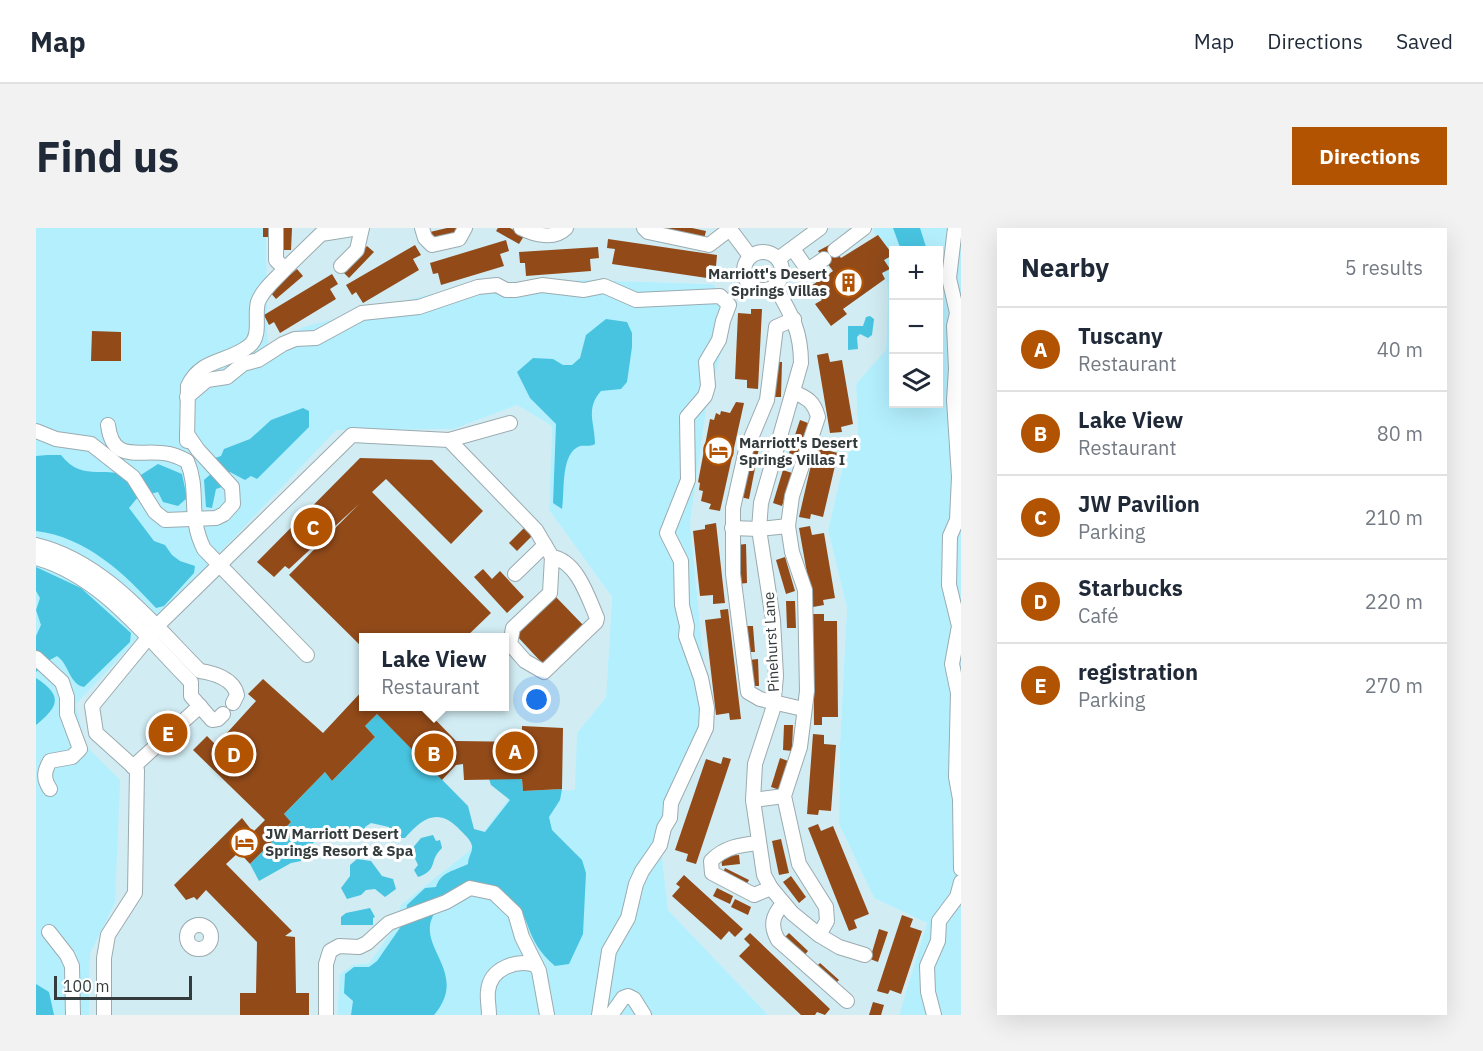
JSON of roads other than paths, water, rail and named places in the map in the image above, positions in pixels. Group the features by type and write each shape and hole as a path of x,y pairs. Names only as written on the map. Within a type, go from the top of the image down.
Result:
{"street":[{"path":"276,228 276,260 285,269"},
{"path":"307,655 220,567 204,549 196,532 193,477 187,461 187,397 188,386 196,371 248,347 255,339 258,303 263,292 318,231 361,228 357,250 341,266"},
{"path":"422,228 425,238 432,245 459,238 465,228"},
{"path":"521,228 548,236 566,228"},
{"path":"644,228 648,232 702,245 716,241 730,228 750,256"},
{"path":"778,259 820,228"},
{"path":"793,249 805,266 811,268 864,228"},
{"path":"955,228 949,278 957,313 954,326 956,369 954,400 959,477 957,520 950,536 949,585 959,626 952,664 958,693 956,777 960,799 961,869"},
{"path":"762,252 778,259 781,276 775,286 758,290 748,283 744,266 750,256 762,252"},
{"path":"187,397 207,380 227,377 243,364 258,360 283,344 295,339 316,338 362,313 419,307 478,287 497,285 506,290 516,290 524,286 542,285 584,290 604,286 636,300 720,297 727,300 729,305 719,340 706,362 708,386 705,396 687,417 688,480 667,533 681,561 681,599 687,626 686,636 701,678 707,708 706,728 670,803 670,818 664,828 660,845 642,871 636,884 628,918 609,951 599,1015"},
{"name":"Pinehurst Lane","path":"775,286 794,319 801,340 801,363 761,503 759,529 773,620 776,676 774,702 755,764 753,800 758,843 764,875 783,904 819,935 839,947 865,956"},
{"path":"794,319 776,327 765,406 746,450 733,508 733,574 748,692 760,699 803,709"},
{"path":"793,392 808,398 815,406 818,417 792,496 788,526 792,552 804,590 807,691 800,747 783,796 799,864 826,907 827,921 819,935"},
{"path":"765,406 787,414"},
{"path":"104,1015 104,958 108,936 135,893 137,770 96,733 92,706 151,632 220,567 352,435 449,440 510,423"},
{"path":"108,425 110,439 118,450 130,453 170,454 187,461"},
{"path":"36,431 56,439 91,444 133,477 155,512 165,520 216,518 230,509 235,493 187,434"},
{"path":"449,440 536,530 549,551 573,570 597,618 596,622 544,672 525,661 510,644 510,637 513,628 550,593 549,551"},
{"path":"732,528 759,529 788,526"},
{"path":"36,545 69,557 89,568 111,585 191,682 191,696 212,720 218,719 223,714"},
{"path":"515,574 549,551"},
{"path":"36,558 60,566 93,586 200,671 218,673 235,689 237,696 233,703"},
{"path":"40,661 64,685 67,714 80,749 72,757 50,761 45,770 45,780 50,789"},
{"path":"191,682 200,671"},
{"path":"134,767 200,706"},
{"path":"753,800 783,796"},
{"path":"758,843 736,846 718,854 711,861 712,873 754,896 771,888"},
{"path":"934,1015 928,992 927,966 938,941 939,921 957,897 961,882"},
{"path":"326,1015 326,964 330,951 339,946 359,946 367,943 384,926 397,919 446,902 470,888 494,893 514,913 539,971 547,1015"},
{"path":"783,904 773,918 773,929 778,940 847,1001"},
{"path":"50,932 72,966 73,1015"},
{"path":"489,1015 488,988 498,972 520,961 536,964"},
{"path":"611,1015 627,996 634,999 644,1015"}],"water":[{"path":"893,228 920,228 926,246 900,246"},
{"path":"870,316 874,319 872,335 868,338 860,334 857,337 858,349 848,350 848,326 863,326 866,317"},
{"path":"606,319 627,322 632,333 627,382 621,389 601,391 596,398 592,410 595,444 580,446 569,456 562,509 553,503 556,424 530,398 517,372 533,358 553,359 563,365 572,365 580,358 586,335"},
{"path":"303,408 309,411 309,427 257,479 251,476 245,480 230,472 221,481 222,487 216,489 212,508 206,507 204,480 213,472 215,458 221,456 224,449 250,439 271,420"},
{"path":"61,455 79,469 115,473 133,480 158,464 182,474 187,498 178,506 163,502 158,492 138,497 129,508 154,541 165,545 180,561 195,566 194,573 164,606 156,608 131,582 88,549 54,535 36,531 36,456"},
{"path":"36,567 81,588 131,633 130,642 84,687 75,682 57,656 36,672 36,636 41,625 36,610 40,598 36,591"},
{"path":"36,678 51,690 55,702 49,713 36,725"},
{"path":"377,714 468,806 474,829 485,832 510,800 491,785 489,779 522,779 523,791 562,789 560,800 549,817 552,830 582,860 586,873 583,934 569,964 555,966 542,952 518,906 508,897 492,889 468,882 443,902 432,918 430,929 432,940 445,974 447,987 443,1000 434,1015 351,1015 353,1001 344,993 345,974 354,967 369,967 377,961 404,922 407,905 425,888 436,887 441,878 449,872 468,864 472,848 469,840 453,823 438,817 424,820 405,838 397,838 390,832 389,827 371,823 365,827 365,834 358,837 324,832 301,855 301,861 291,863 259,881 250,864 291,822 284,814 325,772 332,781 375,737 365,726"},
{"path":"433,835 436,841 440,840 442,848 429,871 418,877 414,870 418,865 411,850 421,838"},
{"path":"357,859 371,861 382,876 393,879 396,889 385,897 375,889 366,890 361,895 347,899 341,888 350,876 350,865"},
{"path":"370,908 375,917 373,925 341,925 341,917 346,913"},
{"path":"36,984 49,992 54,1015 36,1015"}],"place":[{"name":"Marriott's Desert Springs Villas","path":"848,282"},
{"name":"Marriott's Desert Springs Villas I","path":"718,451"},
{"name":"JW Pavilion","path":"313,527"},
{"name":"registration","path":"168,733"},
{"name":"Tuscany","path":"515,751"},
{"name":"Lake View","path":"434,753"},
{"name":"Starbucks","path":"234,754"},
{"name":"JW Marriott Desert Springs Resort & Spa","path":"244,842"}]}
